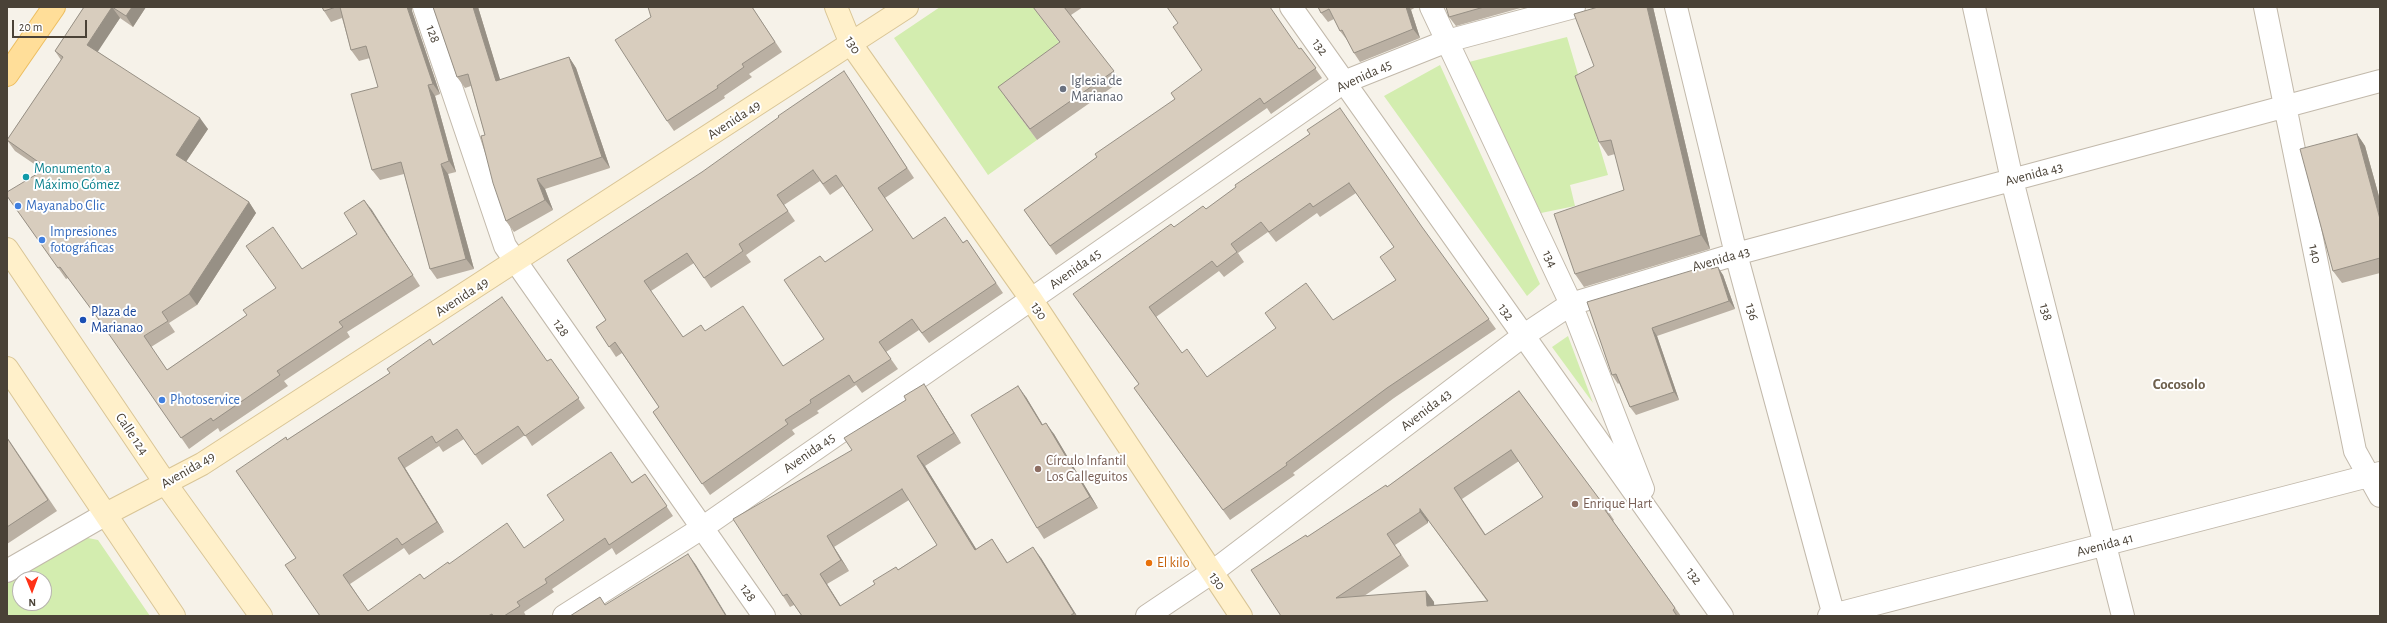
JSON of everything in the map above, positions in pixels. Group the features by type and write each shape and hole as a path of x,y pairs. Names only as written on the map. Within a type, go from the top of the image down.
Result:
{"main road":[{"path":"7,75 54,7"}],"street":[{"name":"128","path":"424,7 505,246 764,616"},
{"name":"130","path":"836,7 850,44 1031,299 1211,573 1241,616"},
{"name":"Avenida 49","path":"7,571 106,514 166,484 208,460 907,7"},
{"name":"132","path":"1292,7 1722,616"},
{"name":"134","path":"1431,7 1571,304 1654,518"},
{"name":"Avenida 45","path":"564,616 702,528 1344,82 1447,41 1574,7"},
{"name":"136","path":"1676,7 1736,254 1832,615"},
{"name":"138","path":"1974,7 2012,180 2123,616"},
{"name":"140","path":"2265,7 2355,451 2374,474 2380,496"},
{"name":"Avenida 43","path":"1147,616 1211,573 1523,336 1571,304 1736,254 2285,107 2380,80"},
{"name":"Calle 124","path":"7,249 166,484 261,616"},
{"path":"7,368 174,616"},
{"name":"Avenida 41","path":"1832,615 2374,474"}],"green space":[{"path":"940,7 1033,7 1067,53 1005,97 1037,140 988,175 894,38"},
{"path":"1567,37 1608,175 1570,185 1575,206 1541,213 1469,62"},
{"path":"1440,65 1540,284 1527,296 1384,96"},
{"path":"1568,336 1593,403 1552,347"},
{"path":"83,537 98,540 150,616 7,616 7,584 12,581 12,611 52,611 52,571 28,571"}],"building":[{"path":"84,7 112,7 87,45 200,118 176,155 249,202 189,294 162,312 168,321 144,336 167,370 247,315 243,310 276,288 246,246 273,227 302,269 357,234 344,213 364,200 413,275 339,322 343,327 277,371 280,375 213,421 211,418 181,438 97,317 60,267 58,268 7,196 7,192 47,168 7,140 63,57 55,51"},
{"path":"112,7 132,7 126,16"},
{"path":"322,7 336,7 324,11"},
{"path":"340,7 407,7 433,84 428,85 449,161 441,164 466,259 430,269 401,162 372,170 351,94 378,87 366,46 351,50"},
{"path":"433,7 473,7 496,81 569,57 602,157 537,179 545,200 506,221 493,183 481,136 485,135 468,74 457,77"},
{"path":"648,7 752,7 775,42 742,64 744,67 717,86 718,88 667,121 615,40 651,17"},
{"name":"Iglesia de Marianao","path":"1033,7 1064,7 1114,71 1030,129 998,87 1060,42"},
{"path":"1167,7 1270,7 1299,49 1301,48 1316,68 1264,104 1260,98 1050,246 1024,210 1097,157 1095,154 1175,99 1171,93 1202,70 1173,27 1178,23"},
{"path":"1318,7 1406,7 1413,29 1354,53 1342,30 1340,31 1329,9 1321,13"},
{"path":"1446,7 1484,7 1449,17"},
{"path":"1598,7 1647,7 1701,235 1575,274 1554,214 1624,190 1611,140 1599,142 1575,76 1594,66 1574,14"},
{"path":"844,71 907,168 878,188 913,239 945,217 963,243 967,240 996,283 922,333 912,319 879,342 891,359 854,383 849,375 810,400 811,403 785,420 788,424 702,484 653,412 659,407 615,342 609,347 596,327 606,320 567,260 702,172 779,117 778,116","holes":["813,170 823,184 836,175 873,230 825,262 820,256 784,280 824,339 783,366 743,306 705,331 701,325 683,337 644,281 687,253 704,278 743,251 739,244 788,211 777,195"]},
{"path":"1340,108 1422,227 1489,319 1387,388 1286,463 1287,465 1223,510 1134,388 1139,384 1073,294 1171,224 1174,227 1203,206 1206,209 1236,187 1235,185 1310,134 1307,130","holes":["1349,183 1394,247 1380,257 1396,280 1333,320 1306,283 1265,313 1276,328 1207,377 1187,349 1182,353 1149,307 1212,261 1217,267 1237,252 1231,244 1261,222 1269,232 1310,203 1313,207"]},
{"path":"2357,134 2380,219 2380,258 2333,271 2300,149"},
{"path":"1710,265 1711,269 1718,267 1729,301 1652,328 1674,392 1630,407 1616,374 1612,375 1587,302"},
{"path":"502,297 547,361 551,359 579,398 525,436 518,426 475,455 457,429 436,443 432,436 398,458 437,522 402,545 397,538 343,575 368,611 420,574 424,579 448,562 449,564 507,523 524,548 564,520 547,495 611,452 632,483 645,474 667,506 609,545 605,538 545,579 547,583 517,602 520,606 504,616 493,616 492,614 488,616 320,616 285,565 296,558 236,471 286,437 287,440 390,373 387,369 430,339 433,345"},
{"path":"924,384 954,433 917,456 975,550 992,539 1007,563 1033,547 1074,613 1070,616 802,616 787,594 783,596 733,519 852,450 844,438 906,400 904,396","holes":["902,489 937,545 898,570 896,567 873,581 875,584 840,606 820,574 841,560 827,536"]},
{"path":"1018,386 1042,425 1046,423 1090,497 1037,528 971,415"},
{"path":"1519,391 1606,508 1605,510 1675,608 1673,610 1677,616 1281,616 1251,570 1306,535 1307,537 1386,485 1387,487","holes":["1511,450 1543,497 1485,535 1454,488","1420,509 1488,601 1427,606 1426,591 1336,598 1401,555 1387,534 1420,512"]},
{"path":"7,438 48,500 7,527"},
{"path":"688,554 726,616 570,616 600,597 605,605"}],"place":[{"name":"Iglesia de Marianao","path":"1063,89"},
{"name":"Monumento a Máximo Gómez","path":"26,177"},
{"name":"Mayanabo Clic","path":"18,206"},
{"name":"Impresiones fotográficas","path":"42,240"},
{"name":"Plaza de Marianao","path":"83,320"},
{"name":"Photoservice","path":"162,400"},
{"name":"Círculo Infantil Los Galleguitos","path":"1038,469"},
{"name":"Enrique Hart","path":"1575,504"},
{"name":"El kilo","path":"1149,563"}],"district":[{"name":"Cocosolo","path":"2179,384"}]}
